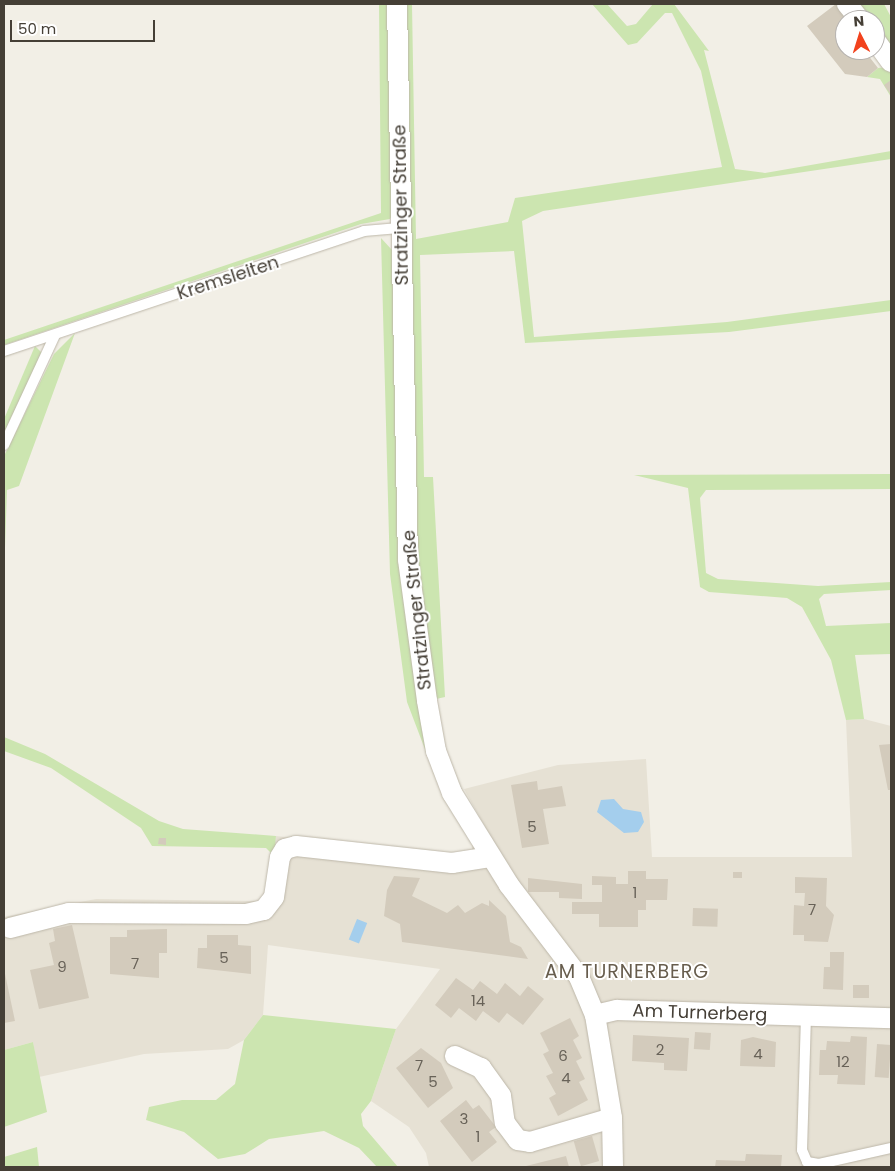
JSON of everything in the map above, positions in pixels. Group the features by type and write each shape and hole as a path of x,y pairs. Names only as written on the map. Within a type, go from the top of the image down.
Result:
{"street":[{"name":"Stratzinger Straße","path":"397,4 408,560 436,751 452,793 490,857 579,977 595,1015 612,1118 614,1167"},
{"path":"10,928 69,913 246,914 264,910 274,897 280,857 285,848 296,846 452,863 490,857"},
{"name":"Am Turnerberg","path":"595,1015 617,1010 891,1018"},
{"path":"456,1056 481,1068 501,1096 505,1123 518,1140 530,1142 612,1118"}],"lane":[{"name":"Kremsleiten","path":"4,351 364,231 402,228"},
{"path":"4,445 55,335"},
{"path":"806,1016 802,1150 807,1162 819,1164 891,1148"}],"shaded area":[{"path":"864,719 891,726 891,1167 429,1167 426,1153 409,1127 371,1101 396,1029 440,969 268,945 263,1015 244,1040 228,1049 144,1054 39,1077 33,1042 4,1050 4,917 96,899 258,901 265,894 276,836 452,857 472,851 472,843 489,834 464,789 558,765 646,759 652,857 852,857 846,720"}],"green space":[{"path":"379,4 390,4 394,212 390,219 361,224 4,345 4,340 381,213"},
{"path":"404,4 412,4 416,239 508,222 515,198 722,167 701,71 672,13 665,13 637,43 628,45 592,4 607,4 627,26 636,24 653,4 674,4 709,51 704,50 735,169 765,173 891,151 891,159 543,211 522,221 534,337 727,322 891,300 891,311 729,332 525,343 514,251 420,255 424,477 433,477 445,697 436,699 416,559"},
{"path":"855,4 884,4 891,17 891,51 885,42 885,10 860,10"},
{"path":"888,67 891,73 891,97 880,79 867,77 878,68"},
{"path":"381,238 392,250 399,560 426,752 407,702 390,574"},
{"path":"75,333 19,486 7,490 4,577 4,456 54,354"},
{"path":"35,346 42,353 4,433 4,419"},
{"path":"891,474 891,489 706,490 700,498 706,573 718,579 818,586 891,582 891,590 824,594 819,599 826,626 891,623 891,654 855,655 864,719 846,720 831,660 802,607 787,598 709,592 700,587 688,488 634,475"},
{"path":"4,737 45,754 159,821 183,829 276,836 274,856 266,848 152,846 141,828 51,768 4,751"},
{"path":"263,1015 396,1029 371,1101 361,1114 363,1126 398,1167 377,1167 359,1148 324,1131 269,1139 245,1154 218,1159 184,1132 146,1120 149,1107 182,1100 216,1100 235,1084 244,1040"},
{"path":"33,1042 47,1112 4,1127 4,1050"},
{"path":"37,1147 39,1167 4,1167 4,1157"}],"water":[{"path":"614,799 623,809 641,812 644,822 638,832 624,833 597,812 601,800"},
{"path":"357,919 367,923 359,944 349,939"}],"building":[{"path":"836,4 842,10 835,10 835,60 872,60 878,68 867,77 845,74 807,26"},
{"path":"891,80 891,95 884,85"},
{"path":"891,744 891,790 888,790 879,745"},
{"path":"537,781 538,790 562,786 566,806 543,809 549,844 522,848 511,785"},
{"path":"159,838 166,838 166,845 158,844"},
{"path":"628,871 646,871 646,879 668,879 667,900 646,900 646,910 638,910 638,927 599,927 599,914 572,914 572,902 602,902 602,885 592,885 592,876 616,877 616,884 628,884"},
{"path":"733,872 742,872 742,878 733,878"},
{"path":"394,876 420,878 412,896 447,913 458,905 465,913 482,903 489,906 489,900 506,916 510,942 521,947 528,959 402,942 400,924 384,916 387,890"},
{"path":"795,877 827,878 826,906 834,915 828,942 804,941 804,935 793,935 794,905 804,906 805,893 795,893"},
{"path":"528,878 582,884 582,899 559,898 559,892 528,892"},
{"path":"693,908 718,909 717,927 692,926"},
{"path":"72,925 89,998 39,1009 30,970 54,965 49,943 55,941 53,929"},
{"path":"167,929 167,953 159,953 159,978 110,974 110,937 127,937 127,930"},
{"path":"207,935 238,935 238,945 251,946 251,974 197,968 198,948 207,948"},
{"path":"830,952 844,952 843,990 823,989 824,967 830,967"},
{"path":"4,969 15,1021 4,1023"},
{"path":"456,978 473,990 480,981 497,994 505,983 520,996 528,986 544,999 523,1025 507,1013 499,1023 483,1011 476,1021 459,1008 451,1018 435,1005"},
{"path":"853,985 869,985 869,998 853,998"},
{"path":"570,1018 579,1036 573,1040 582,1058 576,1061 585,1079 579,1082 588,1100 558,1116 549,1098 556,1094 546,1076 553,1073 543,1054 549,1051 540,1033"},
{"path":"695,1032 711,1033 710,1050 694,1049"},
{"path":"633,1035 689,1038 687,1071 664,1070 664,1063 632,1061"},
{"path":"851,1036 867,1037 865,1085 837,1084 838,1075 819,1075 820,1050 826,1050 827,1041 850,1042"},
{"path":"753,1037 776,1042 775,1067 740,1066 741,1040"},
{"path":"877,1044 891,1045 889,1078 875,1077"},
{"path":"421,1048 441,1063 453,1088 428,1108 396,1068"},
{"path":"466,1100 473,1109 479,1105 496,1127 489,1132 497,1142 472,1162 440,1121"},
{"path":"592,1136 599,1161 581,1166 574,1141"},
{"path":"746,1154 782,1155 781,1167 715,1167 716,1160 745,1161"},
{"path":"566,1156 569,1167 522,1167"}],"district":[{"name":"AM TURNERBERG","path":"627,972"}]}
